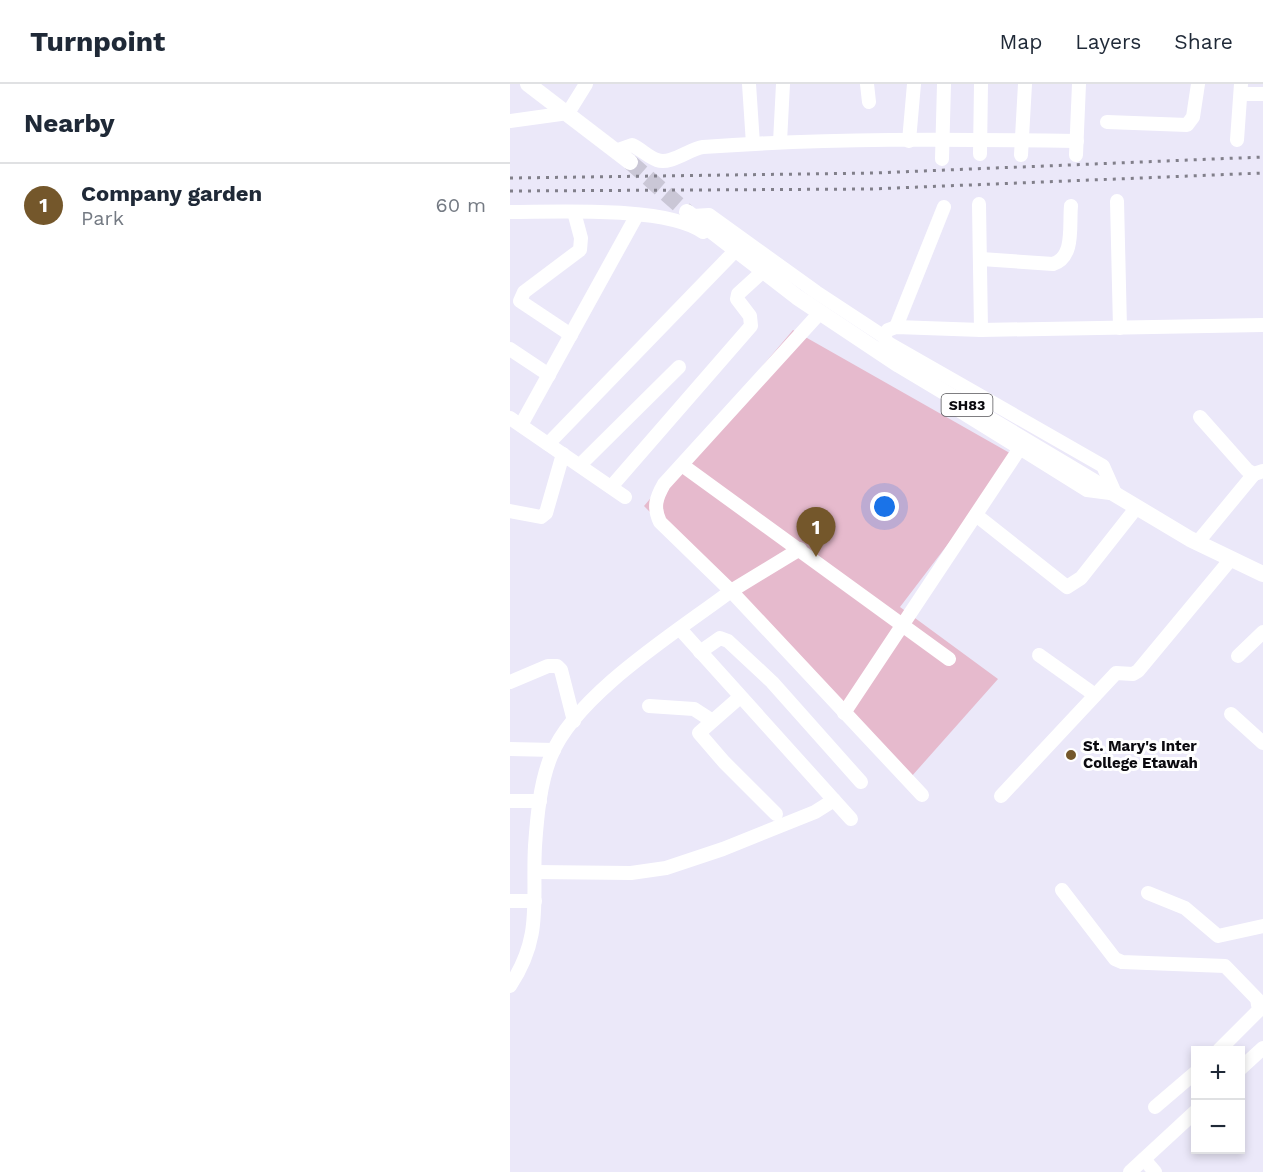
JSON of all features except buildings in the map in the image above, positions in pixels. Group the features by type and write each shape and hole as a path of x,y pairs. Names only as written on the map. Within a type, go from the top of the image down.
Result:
{"main road":[{"path":"528,84 630,162"},
{"name":"SH83","path":"690,214 839,326 1197,543 1263,574"}],"street":[{"path":"510,121 568,113 586,84"},
{"path":"749,84 753,144"},
{"path":"780,142 783,84"},
{"path":"867,84 868,102"},
{"path":"909,141 914,84"},
{"path":"942,159 944,84"},
{"path":"980,154 981,84"},
{"path":"1021,155 1025,84"},
{"path":"615,151 632,145 659,161 668,161 694,148 780,142 979,139 1022,140 1076,148 1079,84"},
{"path":"1107,122 1187,125 1193,117 1198,84"},
{"path":"1237,140 1241,89 1263,94"},
{"path":"1117,201 1120,328"},
{"path":"979,204 981,330"},
{"path":"981,259 1053,264 1059,262 1068,250 1071,206"},
{"path":"896,327 944,207"},
{"path":"510,212 664,216 685,222 733,253 816,317 1020,448 1087,490 1115,493"},
{"path":"571,335 520,301 524,292 579,250 581,238 574,212"},
{"path":"690,214 709,215 816,292 883,336 888,343 1102,466 1115,493"},
{"path":"625,496 515,422 549,375 637,215"},
{"path":"548,444 733,253"},
{"path":"611,487 751,326 750,316 736,299 738,294 760,274"},
{"path":"816,317 664,484 657,496 654,510 669,534 731,591 922,795"},
{"path":"883,336 888,330 896,327 981,330 1263,325"},
{"path":"510,349 549,375"},
{"path":"579,465 679,367"},
{"path":"1197,543 1258,473 1239,463 1200,417"},
{"path":"844,713 1020,448"},
{"path":"510,511 541,516 546,513 563,454"},
{"path":"682,465 904,624 949,659"},
{"path":"976,515 1067,587 1081,578 1137,507"},
{"path":"510,986 530,945 535,925 535,872 540,801 554,750 574,721 603,690 731,591 800,549"},
{"path":"1001,796 1116,673 1133,674 1138,671 1231,560"},
{"path":"680,629 851,819"},
{"path":"1238,656 1263,632"},
{"path":"700,652 720,638 728,641 772,682 861,782"},
{"path":"1040,655 1095,695"},
{"path":"510,681 557,666 561,670 574,721"},
{"path":"740,697 700,730 702,737 777,814"},
{"path":"650,706 694,709 711,720"},
{"path":"1231,714 1263,743"},
{"path":"510,749 554,750"},
{"path":"535,872 631,873 666,868 723,849 815,812 834,800"},
{"path":"510,801 540,801"},
{"path":"1062,890 1115,958 1122,962 1225,966 1257,999 1259,1010 1223,1046"},
{"path":"1148,893 1185,908 1218,936 1263,926"},
{"path":"510,901 536,901"},
{"path":"1245,1064 1263,1048"},
{"path":"1155,1107 1191,1076"},
{"path":"1130,1172 1191,1116"},
{"path":"1144,1159 1155,1172"}],"shaded area":[{"path":"793,330 1015,456 900,607 998,679 911,777 644,506"}],"tunnel":[{"path":"630,162 687,212"}],"railway":[{"path":"510,178 874,173 1263,157"},
{"path":"510,191 871,189 1263,173"}],"place":[{"name":"Company garden","path":"816,557"},
{"name":"St. Mary's Inter College Etawah","path":"1071,755"}]}
